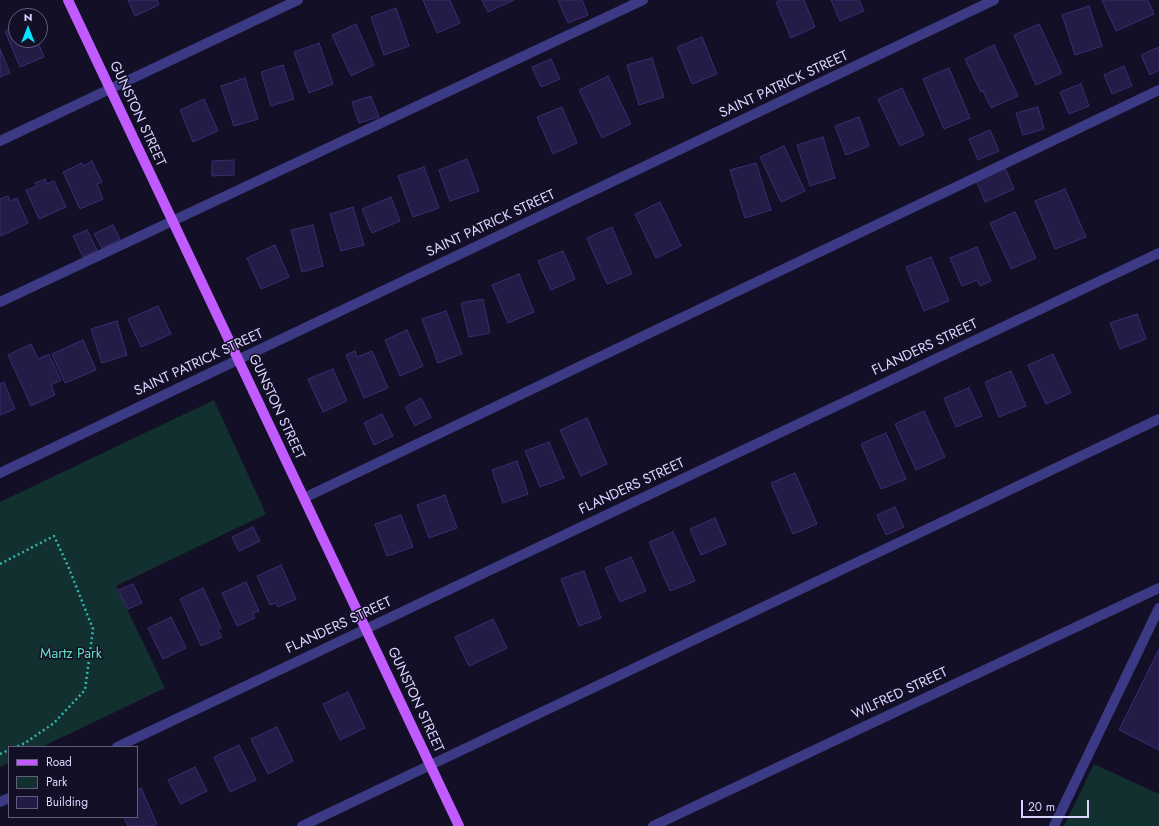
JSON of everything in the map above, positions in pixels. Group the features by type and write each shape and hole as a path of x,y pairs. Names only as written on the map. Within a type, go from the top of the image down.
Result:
{"main road":[{"name":"GUNSTON STREET","path":"68,0 459,826"}],"street":[{"path":"0,141 298,0"},
{"path":"0,302 644,0"},
{"name":"SAINT PATRICK STREET","path":"0,473 994,0"},
{"path":"304,498 1159,90"},
{"name":"FLANDERS STREET","path":"119,746 1159,253"},
{"path":"302,826 1159,419"},
{"name":"WILFRED STREET","path":"653,826 1159,588"},
{"path":"1054,826 1159,608"}],"path":[{"path":"0,564 54,536 68,566 93,629 85,690 54,723 18,746"}],"green space":[{"name":"Martz Park","path":"214,400 266,514 116,586 165,688 44,746 8,746 8,763 0,767 0,502"},
{"path":"1094,764 1159,794 1159,826 1064,826"}],"building":[{"path":"128,0 157,0 159,5 135,16"},
{"path":"423,0 450,0 460,23 437,33"},
{"path":"482,0 514,0 488,12"},
{"path":"558,0 582,0 588,15 568,23"},
{"path":"780,0 804,0 815,27 791,38 776,2"},
{"path":"831,0 859,0 864,11 840,21"},
{"path":"1102,0 1148,0 1154,14 1116,31"},
{"path":"1089,6 1102,46 1075,55 1062,15"},
{"path":"396,8 409,46 384,55 371,17"},
{"path":"356,24 374,65 351,76 332,35"},
{"path":"1039,24 1062,73 1036,85 1014,35"},
{"path":"8,30 8,38 5,31"},
{"path":"702,37 717,74 692,84 677,47"},
{"path":"319,43 333,84 309,93 294,52"},
{"path":"994,45 1018,96 991,108 983,91 981,92 965,59"},
{"path":"1159,47 1159,70 1150,75 1141,55"},
{"path":"12,48 40,48 44,57 20,67"},
{"path":"0,49 10,73 0,77"},
{"path":"652,58 664,97 639,105 627,65"},
{"path":"551,59 560,79 541,87 532,67"},
{"path":"283,65 294,99 271,106 261,72"},
{"path":"1124,66 1132,86 1112,94 1104,75"},
{"path":"949,68 970,118 944,129 923,79"},
{"path":"608,76 631,124 602,138 579,90"},
{"path":"245,78 258,119 234,126 221,86"},
{"path":"1081,84 1089,106 1069,114 1060,92"},
{"path":"902,88 924,135 900,146 878,99"},
{"path":"371,96 379,117 359,123 352,102"},
{"path":"204,99 218,131 193,142 180,110"},
{"path":"562,107 577,143 553,154 537,117"},
{"path":"1038,107 1044,129 1023,135 1016,113"},
{"path":"859,117 869,146 846,155 835,126"},
{"path":"990,130 999,151 978,160 969,139"},
{"path":"823,137 835,178 810,186 797,145"},
{"path":"784,146 805,191 781,202 760,157"},
{"path":"467,159 479,191 450,201 439,170"},
{"path":"234,160 234,175 212,176 212,161"},
{"path":"92,161 102,182 97,184 103,199 80,209 63,172 82,163 84,166"},
{"path":"756,163 771,210 745,218 730,170"},
{"path":"424,167 439,208 413,217 398,176"},
{"path":"1005,168 1014,189 985,202 976,180"},
{"path":"45,179 47,184 54,181 66,207 39,219 26,190 37,186 35,183"},
{"path":"1065,189 1086,237 1055,249 1035,201"},
{"path":"8,196 10,201 17,198 28,223 1,236 0,199"},
{"path":"391,197 400,221 372,233 362,209"},
{"path":"660,202 681,246 656,258 635,214"},
{"path":"353,207 364,245 341,251 330,214"},
{"path":"1015,212 1036,258 1011,269 990,223"},
{"path":"113,225 120,239 102,248 94,234"},
{"path":"313,225 323,266 302,272 291,230"},
{"path":"612,227 632,274 607,284 587,238"},
{"path":"87,230 97,250 83,257 73,236"},
{"path":"275,245 289,277 261,289 247,258"},
{"path":"977,247 991,281 980,286 977,280 962,286 950,258"},
{"path":"563,251 575,279 551,290 538,261"},
{"path":"931,257 949,301 924,311 906,267"},
{"path":"519,274 534,312 508,323 492,285"},
{"path":"483,299 490,333 469,337 461,303"},
{"path":"158,306 171,334 141,347 128,319"},
{"path":"446,311 462,354 438,363 422,319"},
{"path":"1137,314 1146,339 1120,349 1110,323"},
{"path":"117,321 127,355 102,363 91,329"},
{"path":"407,330 423,366 400,376 385,340"},
{"path":"83,340 96,370 65,383 52,354"},
{"path":"31,344 38,359 49,354 61,380 51,385 55,395 31,406 8,355"},
{"path":"355,351 357,357 372,351 388,388 364,398 346,355"},
{"path":"1053,354 1071,393 1046,404 1028,365"},
{"path":"333,369 347,401 323,412 308,379"},
{"path":"1011,371 1026,406 999,417 985,382"},
{"path":"4,382 15,409 0,415 0,384"},
{"path":"969,388 982,416 956,427 944,398"},
{"path":"421,398 431,417 415,426 405,407"},
{"path":"924,411 945,457 916,470 895,424"},
{"path":"382,414 393,436 374,445 364,423"},
{"path":"587,418 607,464 581,476 560,430"},
{"path":"886,433 906,479 881,489 861,444"},
{"path":"549,442 564,478 540,487 525,451"},
{"path":"517,461 528,494 503,503 492,470"},
{"path":"795,473 817,524 793,534 771,483"},
{"path":"445,495 457,528 429,538 417,505"},
{"path":"895,507 904,527 886,535 877,515"},
{"path":"401,515 413,547 387,556 375,524"},
{"path":"715,518 726,544 701,555 690,529"},
{"path":"253,527 260,541 239,551 232,537"},
{"path":"673,532 695,581 670,591 649,542"},
{"path":"631,557 646,591 620,602 605,568"},
{"path":"281,565 296,599 278,607 276,603 270,605 257,576"},
{"path":"584,571 601,618 579,626 561,579"},
{"path":"246,582 259,611 253,613 255,618 237,626 222,593"},
{"path":"133,584 142,603 128,609 118,590"},
{"path":"203,588 221,628 218,630 222,637 201,646 180,599"},
{"path":"171,617 186,648 163,659 148,628"},
{"path":"493,619 507,648 469,666 455,637"},
{"path":"1159,649 1159,750 1119,730"},
{"path":"348,692 365,728 340,740 323,704"},
{"path":"277,727 293,761 268,774 251,739"},
{"path":"239,745 256,780 230,792 214,757"},
{"path":"195,767 207,791 181,804 168,780"},
{"path":"141,788 157,824 153,826 128,826 124,818 138,818 138,790"}]}
